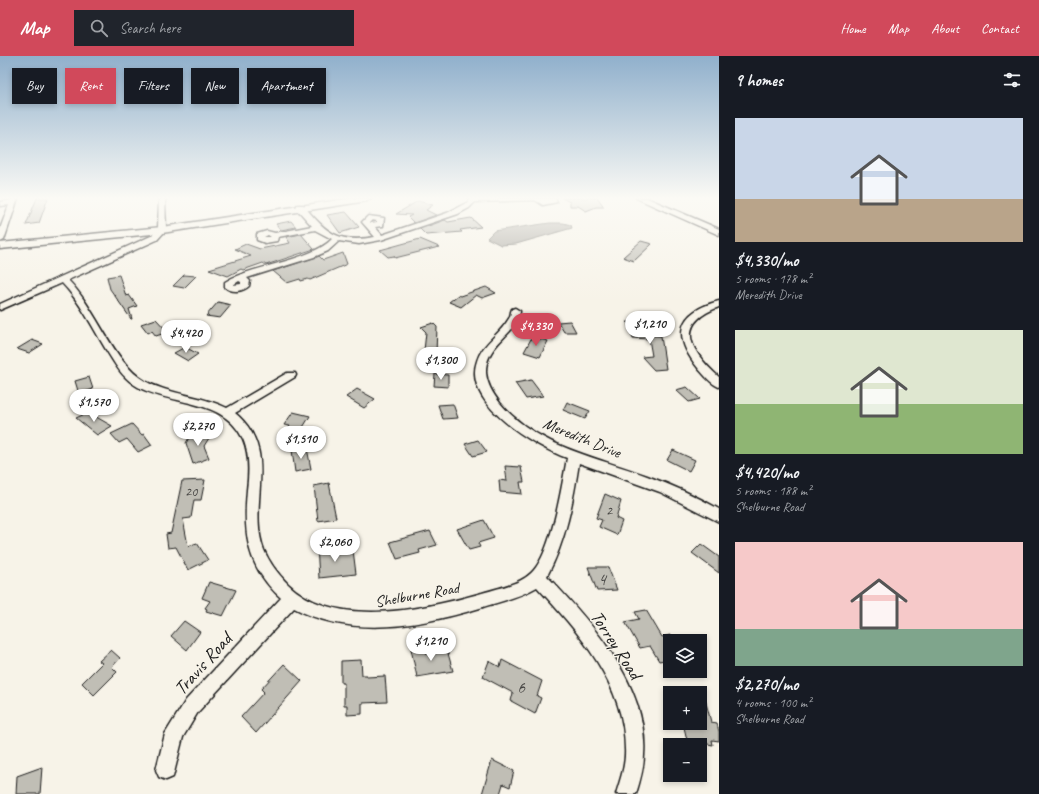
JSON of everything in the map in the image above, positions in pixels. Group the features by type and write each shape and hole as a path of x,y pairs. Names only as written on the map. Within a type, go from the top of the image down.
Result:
{"street":[{"path":"0,246 137,232"},
{"path":"0,307 62,278 144,243 154,238 160,232"},
{"path":"275,235 289,232"},
{"path":"324,232 338,238 360,240 381,238 396,232"},
{"path":"376,232 381,238"},
{"path":"240,278 275,265 318,254 330,246 338,238"},
{"name":"Shelburne Road","path":"62,278 77,296 127,374 148,388 203,404 227,413 244,430 251,441 254,452 255,486 251,526 254,541 266,568 280,586 292,598 312,608 341,617 361,620 386,620 415,616 475,602 518,588 538,577"},
{"path":"719,304 696,314 688,324 686,338 692,354 702,368 719,383"},
{"name":"Meredith Drive","path":"515,311 515,316 512,322 484,356 481,364 481,376 484,387 499,410 526,432 540,441 656,484 681,495 719,516"},
{"path":"227,413 291,376"},
{"path":"538,577 548,557 564,514 574,454"},
{"name":"Torrey Road","path":"538,577 585,632 610,667 627,700 635,749 633,772 626,794"},
{"name":"Travis Road","path":"166,770 174,734 192,706 292,598"}],"shaded area":[{"path":"493,232 556,232 516,244 501,245 487,238"}],"building":[{"path":"423,232 457,232 426,235"},
{"path":"301,234 314,249 266,265 263,263 243,270 241,269 228,276 209,269 251,256 235,249 246,244 260,249 290,243 286,237"},
{"path":"420,239 439,247 395,258 394,256 388,257 380,250"},
{"path":"641,241 652,244 634,261 623,257"},
{"path":"343,253 347,264 310,280 308,279 301,281 300,279 287,283 273,271 319,256 323,260"},
{"path":"119,275 126,296 129,295 137,306 129,309 132,319 110,289 107,277"},
{"path":"184,275 196,276 184,288 173,286"},
{"path":"486,287 496,293 482,298 476,295 461,307 449,302 458,295 460,296"},
{"path":"218,302 231,305 220,318 206,316"},
{"path":"156,319 168,332 156,336 152,331 148,333 141,324"},
{"path":"570,321 576,332 564,332 558,322"},
{"path":"627,322 645,323 649,335 661,336 666,369 654,370 642,357 652,356 649,339 633,338"},
{"path":"433,323 437,327 436,353 444,350 453,358 448,361 448,369 428,351 424,351 426,332 421,327"},
{"path":"532,337 548,341 540,357 524,352"},
{"path":"32,340 43,344 29,353 17,349"},
{"path":"185,347 198,354 188,361 174,353"},
{"path":"435,374 448,375 448,387 434,386"},
{"path":"89,377 93,389 79,394 75,381"},
{"path":"531,380 543,396 526,399 515,383"},
{"path":"687,387 700,399 689,402 676,390"},
{"path":"357,389 375,399 364,408 346,397"},
{"path":"567,402 590,411 585,419 563,410"},
{"path":"453,404 458,418 443,419 438,405"},
{"path":"89,412 112,426 97,435 76,418"},
{"path":"293,412 310,416 297,437 285,433 290,426 284,425"},
{"path":"132,424 142,435 144,434 152,445 138,452 127,439 119,443 111,434"},
{"path":"193,431 208,433 206,437 209,438 204,446 209,458 193,464 186,443"},
{"path":"478,440 487,452 473,456 465,444"},
{"path":"307,448 311,469 295,472 292,450"},
{"path":"673,450 695,460 689,471 667,460"},
{"path":"505,466 521,467 524,482 520,482 522,494 500,492 499,480 507,481"},
{"path":"205,480 201,500 194,500 191,518 183,519 188,546 197,543 208,560 188,570 176,547 168,548 166,534 171,533 182,481"},
{"path":"329,483 336,518 318,521 314,486"},
{"path":"605,494 621,501 616,518 622,521 617,535 599,527 602,520 596,518"},
{"path":"484,520 494,538 478,543 480,547 469,550 457,529"},
{"path":"430,531 437,545 419,550 420,553 397,559 390,542"},
{"path":"701,544 719,557 719,573 692,553"},
{"path":"328,545 328,552 353,550 356,574 319,578 317,546"},
{"path":"588,567 608,567 617,590 597,591"},
{"path":"209,582 236,590 223,616 206,611 207,609 205,608 210,601 202,598"},
{"path":"646,610 663,637 663,660 659,661 650,646 640,648 625,622 639,619 635,612"},
{"path":"184,621 200,632 187,650 171,636"},
{"path":"425,646 427,654 447,650 453,671 417,677 411,649"},
{"path":"111,650 120,658 112,667 117,672 94,695 82,683 102,663 99,661"},
{"path":"361,660 362,675 367,675 367,677 385,676 387,702 362,703 362,714 347,715 347,705 344,705 344,683 341,683 341,661"},
{"path":"502,660 542,681 537,696 541,698 535,714 511,701 513,693 483,677 489,661 500,667"},
{"path":"284,664 302,681 256,733 241,717 264,692 261,689"},
{"path":"707,706 711,722 717,723 719,741 712,740 713,745 707,744 707,738 687,738 685,730 707,730"},
{"path":"492,760 514,771 510,787 503,784 500,794 482,794"},
{"path":"42,767 40,794 16,794 17,776"}]}
